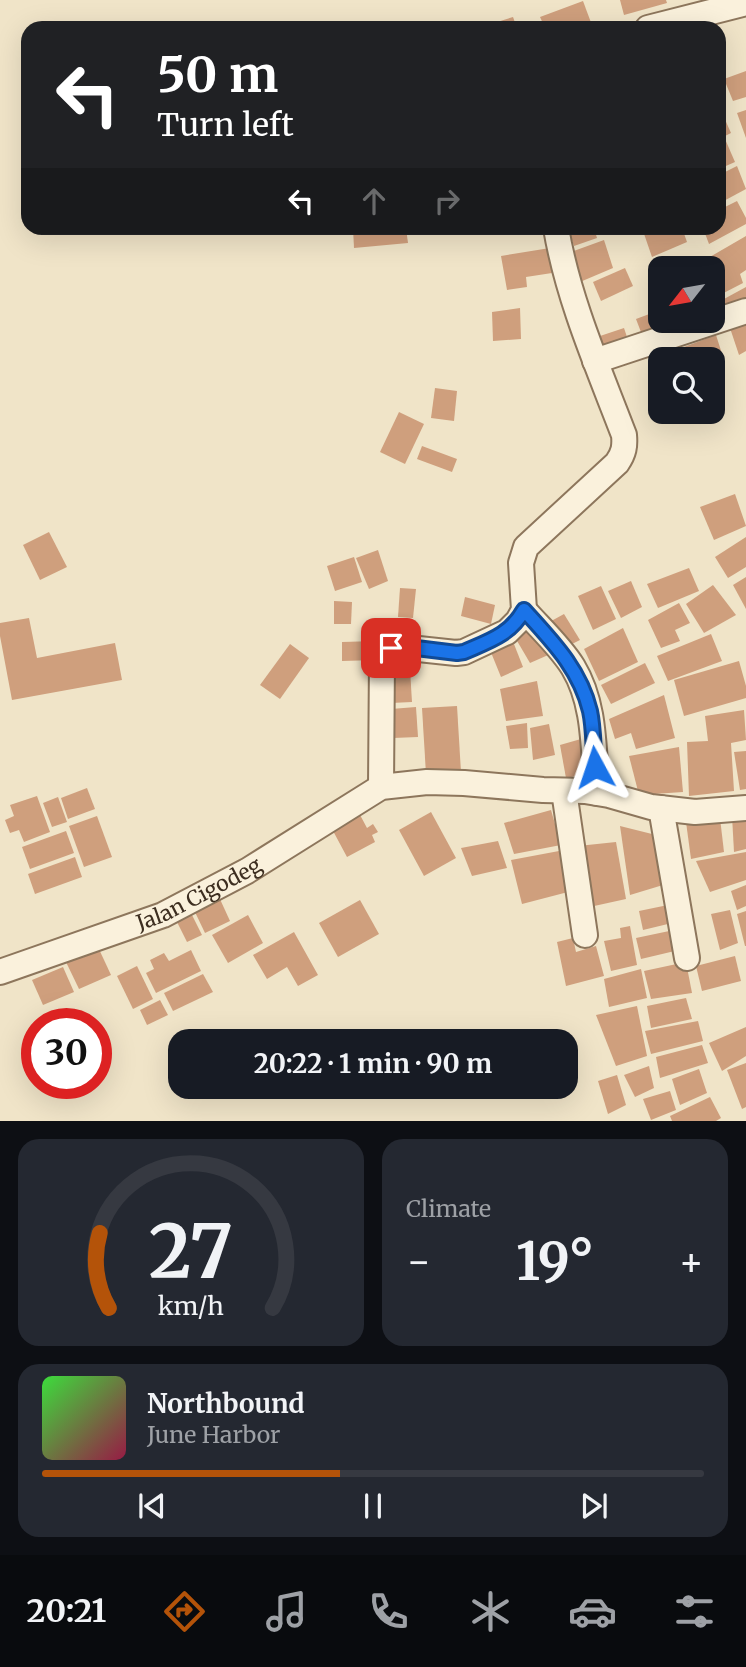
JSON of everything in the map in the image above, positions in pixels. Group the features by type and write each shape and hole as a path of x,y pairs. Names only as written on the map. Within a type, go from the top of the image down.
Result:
{"street":[{"path":"675,21 746,3"},
{"path":"558,235 566,274 624,435 625,445 617,463 526,547 521,564 524,610 514,626 464,652 400,646 384,653 381,787 427,782 597,793 661,808 695,812 746,807"},
{"path":"595,360 746,311"},
{"path":"524,610 563,653 583,689 590,714 597,793"},
{"name":"Jalan Cigodeg","path":"0,972 163,915 247,871 381,787"},
{"path":"565,791 585,935"},
{"path":"661,808 687,958"}],"building":[{"path":"620,0 666,0 667,3 624,15"},
{"path":"583,1 590,21 542,21 540,17"},
{"path":"746,71 746,97 733,101 726,78"},
{"path":"746,110 746,138 737,113"},
{"path":"726,122 731,133 726,136"},
{"path":"726,141 735,162 726,166"},
{"path":"737,166 746,189 726,200 726,172"},
{"path":"737,201 746,218 746,224 726,235 726,206"},
{"path":"353,235 407,235 408,243 354,248"},
{"path":"570,235 596,235 597,238 574,246"},
{"path":"644,235 684,235 687,242 652,256"},
{"path":"706,235 726,235 709,244"},
{"path":"746,236 746,270 740,274 743,283 725,292 725,256 712,256"},
{"path":"604,240 613,268 580,282 571,252"},
{"path":"550,248 552,273 526,277 527,287 507,290 501,256"},
{"path":"625,268 633,286 601,301 593,282"},
{"path":"746,287 746,306 727,312 725,298"},
{"path":"520,308 521,339 493,341 492,312"},
{"path":"648,314 648,333 662,333 644,340 636,319"},
{"path":"746,316 746,351 739,355 728,322"},
{"path":"624,328 630,346 601,356 594,338"},
{"path":"716,335 720,347 684,347"},
{"path":"435,388 457,391 454,421 431,418"},
{"path":"399,412 424,424 405,464 380,452"},
{"path":"422,446 457,459 452,472 417,459"},
{"path":"735,494 746,526 714,540 700,507"},
{"path":"49,532 67,567 40,580 23,545"},
{"path":"746,537 746,567 728,578 715,557"},
{"path":"378,550 388,581 369,589 356,558"},
{"path":"354,557 362,582 335,591 327,566"},
{"path":"689,568 699,591 658,608 647,584"},
{"path":"746,577 746,609 733,585"},
{"path":"631,581 642,607 621,618 608,591"},
{"path":"713,585 736,615 704,633 686,604"},
{"path":"601,586 616,619 593,630 578,596"},
{"path":"400,588 416,589 413,618 398,617"},
{"path":"465,597 495,605 491,624 461,616"},
{"path":"334,601 352,602 351,624 334,624"},
{"path":"679,603 690,623 675,630 680,641 661,648 648,620"},
{"path":"564,614 580,640 566,647 544,625"},
{"path":"29,618 37,658 115,643 122,680 12,700 0,623"},
{"path":"532,624 555,652 530,663 513,634"},
{"path":"623,628 638,662 599,681 584,649"},
{"path":"711,634 722,661 668,681 657,656"},
{"path":"512,639 523,667 501,677 490,650"},
{"path":"376,641 377,660 342,661 342,642"},
{"path":"290,644 309,658 280,699 260,685"},
{"path":"739,661 746,686 746,698 684,716 674,680"},
{"path":"645,663 655,683 611,704 601,685"},
{"path":"410,669 412,702 391,703 388,670"},
{"path":"537,681 543,716 506,721 500,689"},
{"path":"664,695 675,738 636,749 631,733 615,739 609,719"},
{"path":"457,706 461,772 426,774 422,708"},
{"path":"416,707 418,737 393,738 391,709"},
{"path":"744,710 746,740 731,743 734,791 689,796 687,742 708,741 705,716"},
{"path":"527,723 528,748 510,749 506,726"},
{"path":"549,724 555,755 533,760 530,728"},
{"path":"588,737 591,773 566,778 560,745"},
{"path":"679,747 683,792 639,795 629,756"},
{"path":"746,751 746,789 740,790 734,752"},
{"path":"87,788 95,809 68,819 61,798"},
{"path":"37,796 50,832 24,842 19,830 10,833 5,820 14,816 10,805"},
{"path":"58,797 67,822 52,827 43,803"},
{"path":"551,810 561,845 514,854 504,823"},
{"path":"431,812 456,858 424,876 399,830"},
{"path":"359,813 367,828 373,824 378,832 372,835 375,842 347,857 332,829"},
{"path":"746,815 746,849 734,852 732,816"},
{"path":"97,816 112,857 84,867 69,826"},
{"path":"720,818 724,852 691,859 686,822"},
{"path":"620,826 652,834 663,885 630,895"},
{"path":"66,831 74,853 30,869 22,847"},
{"path":"498,841 507,868 472,876 461,848"},
{"path":"616,842 626,899 585,908 578,846"},
{"path":"559,851 568,892 522,904 511,860"},
{"path":"746,852 746,880 710,892 696,861"},
{"path":"75,857 82,877 35,894 28,874"},
{"path":"746,885 746,906 737,910 731,891"},
{"path":"219,897 230,921 205,933 194,910"},
{"path":"360,900 379,934 338,957 319,923"},
{"path":"668,905 672,923 643,930 639,911"},
{"path":"730,910 738,943 720,950 711,914"},
{"path":"190,911 202,935 187,942 175,918"},
{"path":"746,911 746,946 745,946 737,914"},
{"path":"248,915 263,943 228,963 212,935"},
{"path":"630,926 637,965 611,971 604,941 621,938 620,928"},
{"path":"674,930 679,950 641,959 636,938"},
{"path":"294,932 318,975 298,986 287,967 267,979 253,955"},
{"path":"573,938 576,952 596,946 604,976 566,986 557,942"},
{"path":"98,947 111,975 79,989 66,962"},
{"path":"191,950 201,971 156,993 146,973 154,969 150,960 164,953 169,961"},
{"path":"735,956 741,981 702,991 696,966"},
{"path":"686,962 692,993 651,999 644,971"},
{"path":"137,966 153,999 133,1009 117,976"},
{"path":"63,967 74,992 43,1005 32,980"},
{"path":"641,969 647,998 609,1007 604,979"},
{"path":"203,974 213,992 173,1011 164,993"},
{"path":"686,998 692,1019 651,1028 647,1006"},
{"path":"160,1000 168,1015 147,1025 140,1010"},
{"path":"637,1006 647,1056 616,1066 596,1015"},
{"path":"698,1021 703,1041 651,1054 645,1031"},
{"path":"746,1027 746,1056 722,1071 709,1043"},
{"path":"702,1045 708,1063 660,1078 656,1057"},
{"path":"746,1063 746,1107 742,1109 727,1070"},
{"path":"649,1066 654,1088 635,1097 624,1075"},
{"path":"699,1069 707,1093 680,1105 672,1079"},
{"path":"617,1075 626,1105 608,1114 598,1081"},
{"path":"670,1091 676,1110 651,1120 643,1099"},
{"path":"710,1097 721,1118 716,1121 672,1121 670,1116"}],"route":[{"path":"391,648 400,646 464,652 507,632 524,610 563,653 583,689 590,714 595,767"}]}
